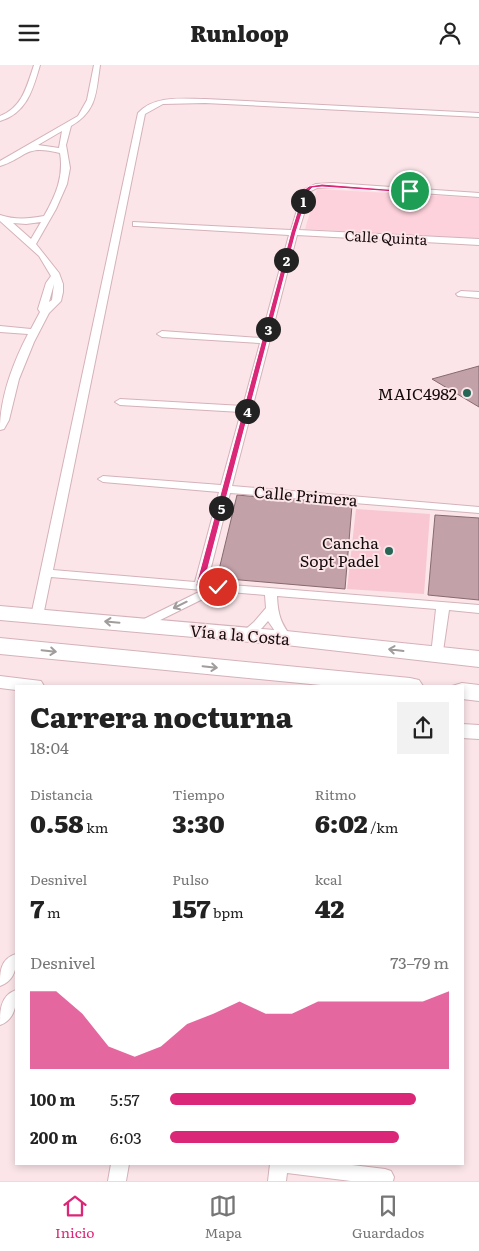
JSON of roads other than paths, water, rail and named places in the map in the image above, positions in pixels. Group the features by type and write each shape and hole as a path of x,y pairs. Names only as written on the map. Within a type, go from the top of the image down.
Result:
{"highway":[{"name":"Vía a la Costa","path":"0,613 286,638 479,659"},
{"path":"0,646 400,685"},
{"path":"464,691 479,693"}],"street":[{"path":"1,120 12,114 25,102 37,65"},
{"path":"0,164 68,127 81,117 87,110 91,100 97,65"},
{"path":"37,616 142,113 153,105 162,102 205,101 479,115"},
{"path":"32,244 52,209 63,184 66,168 62,151 63,137 68,127"},
{"path":"26,149 45,147 62,151"},
{"path":"200,585 294,232 307,190 316,186 479,195"},
{"path":"2,219 26,223 46,218"},
{"path":"0,427 4,420 14,379 34,332 43,318 44,312 56,301 58,281 44,258 32,244 2,219"},
{"name":"Calle Quinta","path":"136,224 479,243"},
{"path":"461,294 479,295"},
{"path":"0,329 34,332"},
{"path":"162,334 265,341"},
{"path":"120,402 247,409"},
{"name":"Calle Primera","path":"103,479 479,510"},
{"path":"46,573 479,609"},
{"path":"142,625 218,587"},
{"path":"271,591 271,609 280,632 286,638"},
{"path":"437,655 443,606"},
{"path":"245,635 258,625 271,609"},
{"path":"0,683 23,685"},
{"path":"464,731 479,732"},
{"path":"0,980 15,961"},
{"path":"0,1018 15,998"},
{"path":"117,1181 120,1165"},
{"path":"277,1181 279,1165"},
{"path":"287,1165 384,1177 384,1181"}],"place":[{"name":"MAIC4982","path":"467,393"},
{"name":"Cancha Sopt Padel","path":"389,551"}]}
